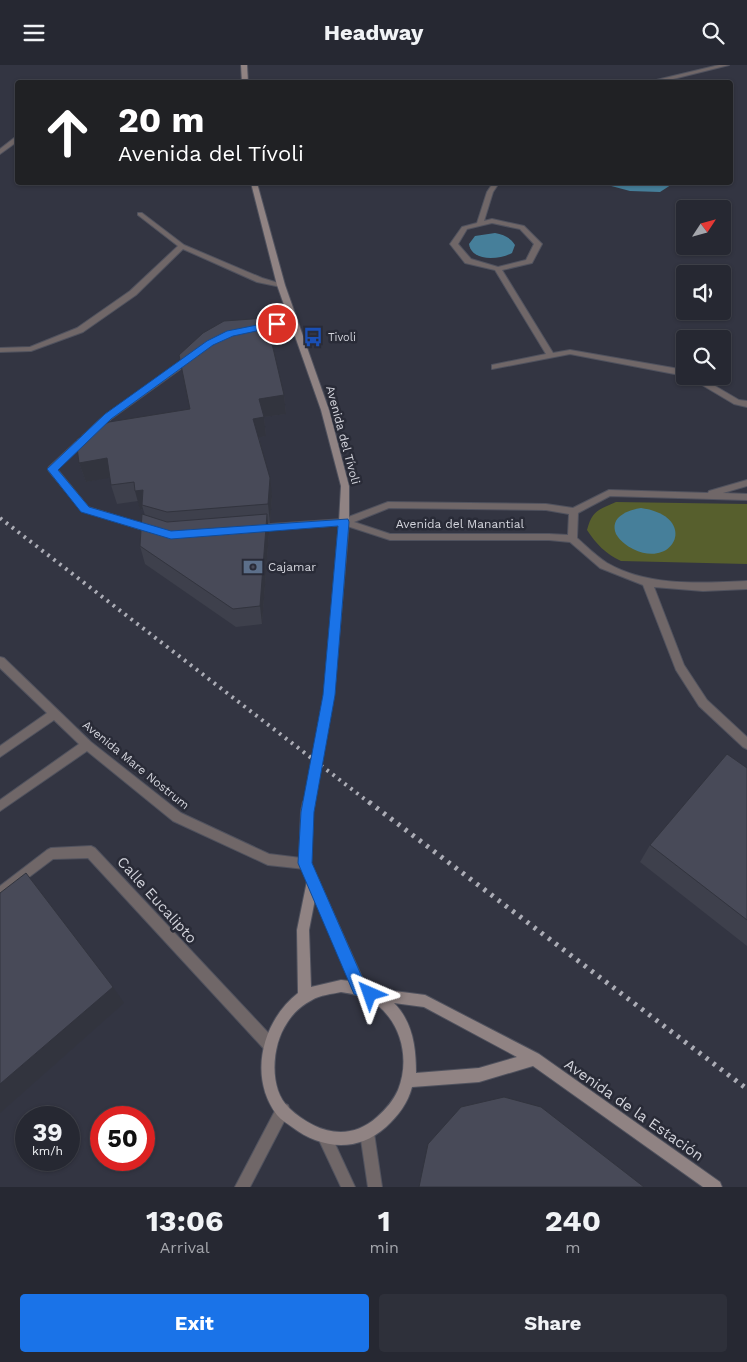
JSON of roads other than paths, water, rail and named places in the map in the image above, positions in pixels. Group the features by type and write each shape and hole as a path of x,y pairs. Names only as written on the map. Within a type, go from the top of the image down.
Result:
{"main road":[{"path":"244,65 245,80"},
{"name":"Avenida del Tívoli","path":"255,185 281,285 325,410 345,486 344,522 329,695 307,812 305,863 365,991"},
{"path":"305,997 303,930 312,881"},
{"path":"341,987 365,991 390,1008 404,1028 410,1053 409,1080 400,1101 386,1120 367,1133 346,1139 325,1137 311,1133 283,1111 272,1090 268,1067 270,1045 278,1026 290,1009 305,997 323,989 341,987"},
{"name":"Avenida de la Estación","path":"365,991 425,1001 534,1059 715,1187"},
{"path":"409,1080 479,1075 534,1059"}],"street":[{"path":"660,80 726,65"},
{"path":"0,152 15,140"},
{"path":"480,224 490,192 495,185"},
{"path":"140,214 182,246 260,281 281,285"},
{"path":"492,221 522,227 538,244 529,261 498,269 468,261 454,244 464,228 492,221"},
{"path":"0,350 31,349 80,330 133,293 182,246"},
{"path":"498,269 551,356"},
{"path":"248,330 292,320"},
{"path":"495,367 570,353 676,371"},
{"path":"161,532 85,509 52,469 108,417 194,354"},
{"path":"706,385 737,402 747,404"},
{"path":"703,496 747,483"},
{"path":"747,497 609,493 574,511 572,539 603,565 647,583 703,587 747,585"},
{"name":"Avenida del Manantial","path":"344,522 388,505 546,507 574,511"},
{"path":"250,529 344,522"},
{"name":"Avenida del Manantial","path":"344,522 390,537 549,537 572,539"},
{"path":"647,583 680,667 702,703 747,744"},
{"name":"Avenida Mare Nostrum","path":"0,661 87,745 177,817 268,859 305,863"},
{"path":"0,752 55,714"},
{"path":"0,805 87,745"},
{"name":"Calle Eucalipto","path":"0,893 51,854 91,852 226,1000 270,1045"},
{"path":"242,1187 283,1111"},
{"path":"367,1133 375,1187"},
{"path":"325,1137 348,1187"}],"water":[{"path":"608,185 671,185 660,192 630,191"},
{"path":"495,233 513,242 515,245 512,253 500,257 487,258 480,257 471,250 469,244 475,236"},
{"path":"641,508 659,513 670,521 675,530 674,539 669,547 660,553 648,554 633,549 616,534 615,523 617,519 621,515"}],"railway":[{"path":"0,518 371,804"},
{"path":"369,802 747,1089"}],"place":[{"name":"Tivoli","path":"313,337"},
{"name":"Cajamar","path":"253,567"}]}
